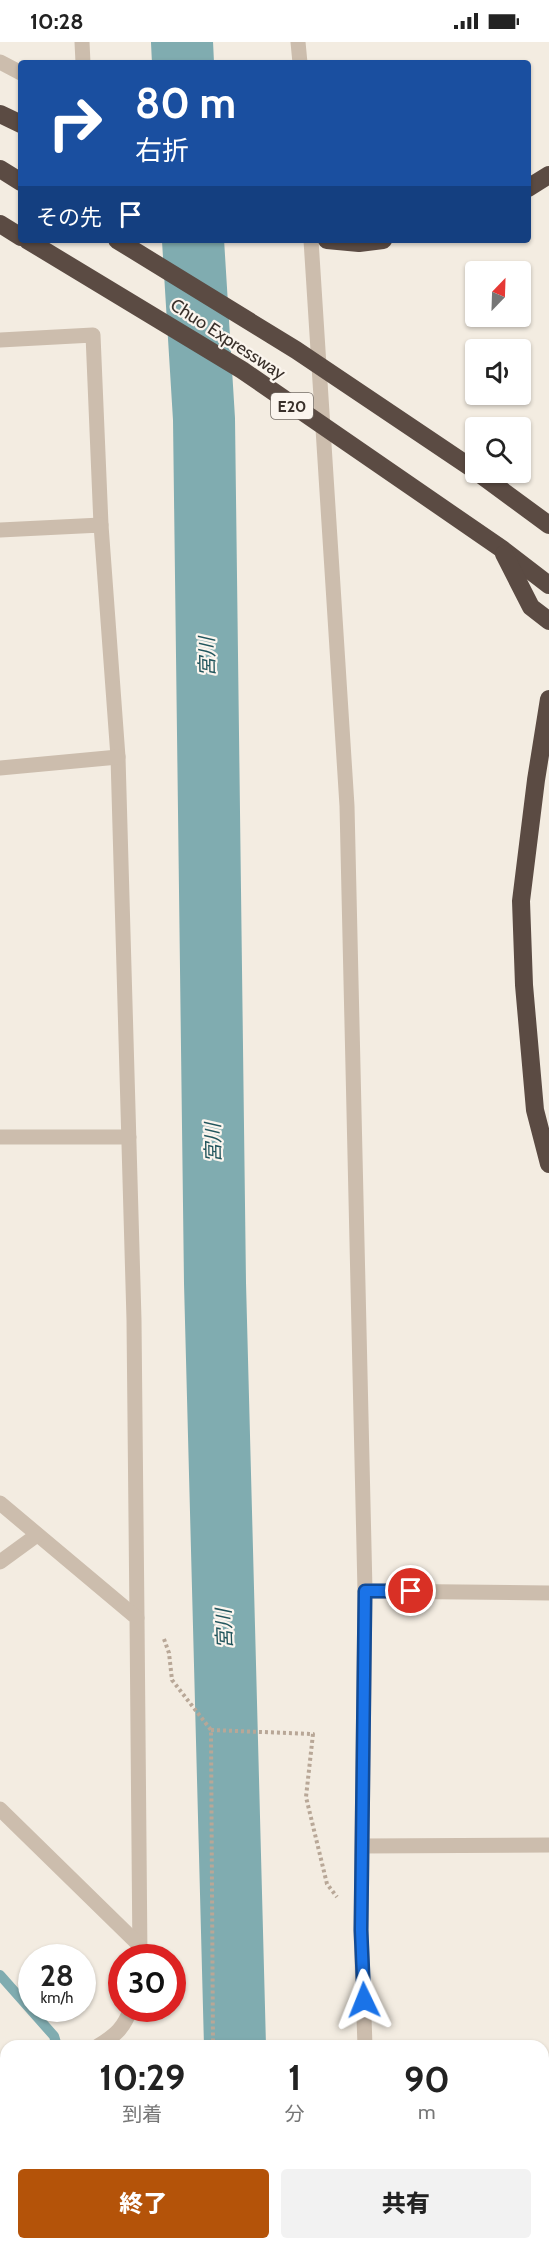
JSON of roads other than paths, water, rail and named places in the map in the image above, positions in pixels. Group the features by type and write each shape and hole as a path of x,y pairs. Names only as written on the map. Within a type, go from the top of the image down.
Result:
{"highway":[{"path":"0,114 18,123"},
{"path":"0,169 18,180"},
{"path":"531,186 549,175"},
{"path":"0,224 18,235"},
{"name":"Chuo Expressway","path":"32,243 242,370 502,549 549,585"},
{"name":"Chuo Expressway","path":"122,243 296,350 465,465"},
{"name":"Chuo Expressway","path":"491,483 549,525"},
{"path":"502,549 531,607 549,621"},
{"path":"549,699 521,901 524,985 535,1110 549,1164"}],"street":[{"path":"82,42 83,60"},
{"path":"298,42 300,60"},
{"path":"0,62 18,72"},
{"path":"311,243 346,806 365,1591 361,1930 365,2040"},
{"path":"0,340 93,335 101,525 118,757 129,1137 137,1618 139,1944"},
{"path":"0,530 101,525"},
{"path":"0,768 118,757"},
{"path":"0,1137 129,1137"},
{"path":"0,1503 137,1618"},
{"path":"0,1562 37,1534"},
{"path":"365,1591 549,1593"},
{"path":"0,1809 132,1944"},
{"path":"363,1846 549,1845"},
{"path":"109,2040 126,2022"}],"waterway":[{"name":"宮川","path":"182,42 183,60"},
{"name":"宮川","path":"193,243 204,419 215,1283 235,2040"},
{"path":"0,1975 55,2040"}]}
